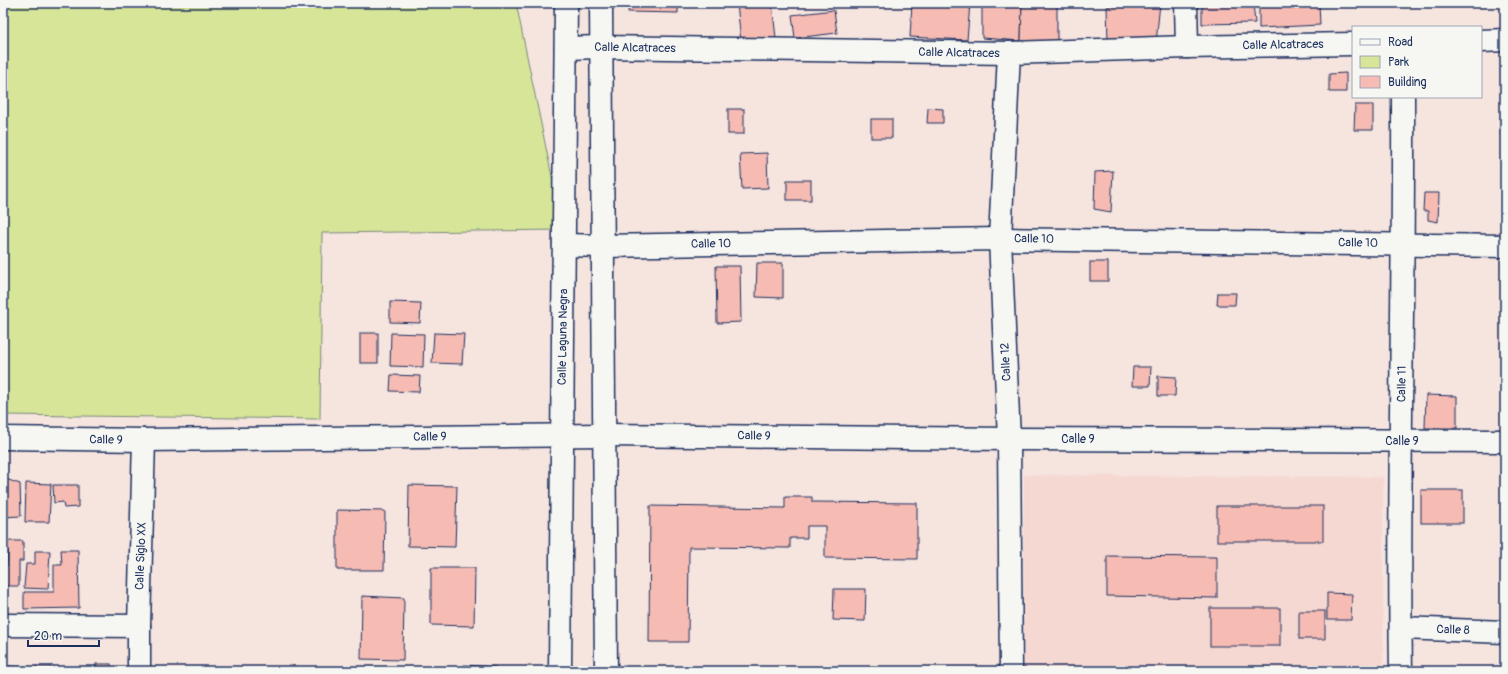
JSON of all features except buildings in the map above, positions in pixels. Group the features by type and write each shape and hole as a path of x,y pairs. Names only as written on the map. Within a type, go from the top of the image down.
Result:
{"street":[{"name":"Calle Laguna Negra","path":"560,671 566,3"},
{"path":"601,3 606,671"},
{"path":"1186,3 1187,47"},
{"path":"1482,41 1505,40"},
{"name":"Calle Alcatraces","path":"566,48 601,47 1009,53 1187,47 1352,44"},
{"name":"Calle 12","path":"1009,53 1000,239 1009,439 1011,671"},
{"name":"Calle 11","path":"1402,671 1401,441 1404,244 1403,98"},
{"name":"Calle 10","path":"564,245 603,246 1000,239 1505,246"},
{"name":"Calle 9","path":"3,438 144,440 604,435 1009,439 1505,441"},
{"name":"Calle Siglo XX","path":"139,671 144,440"},
{"path":"3,625 139,626"},
{"name":"Calle 8","path":"1401,628 1505,632"}],"shaded area":[{"path":"1024,475 1383,477 1383,670 1024,669"}],"green space":[{"path":"3,3 516,3 563,230 322,233 320,419 3,415"}]}
